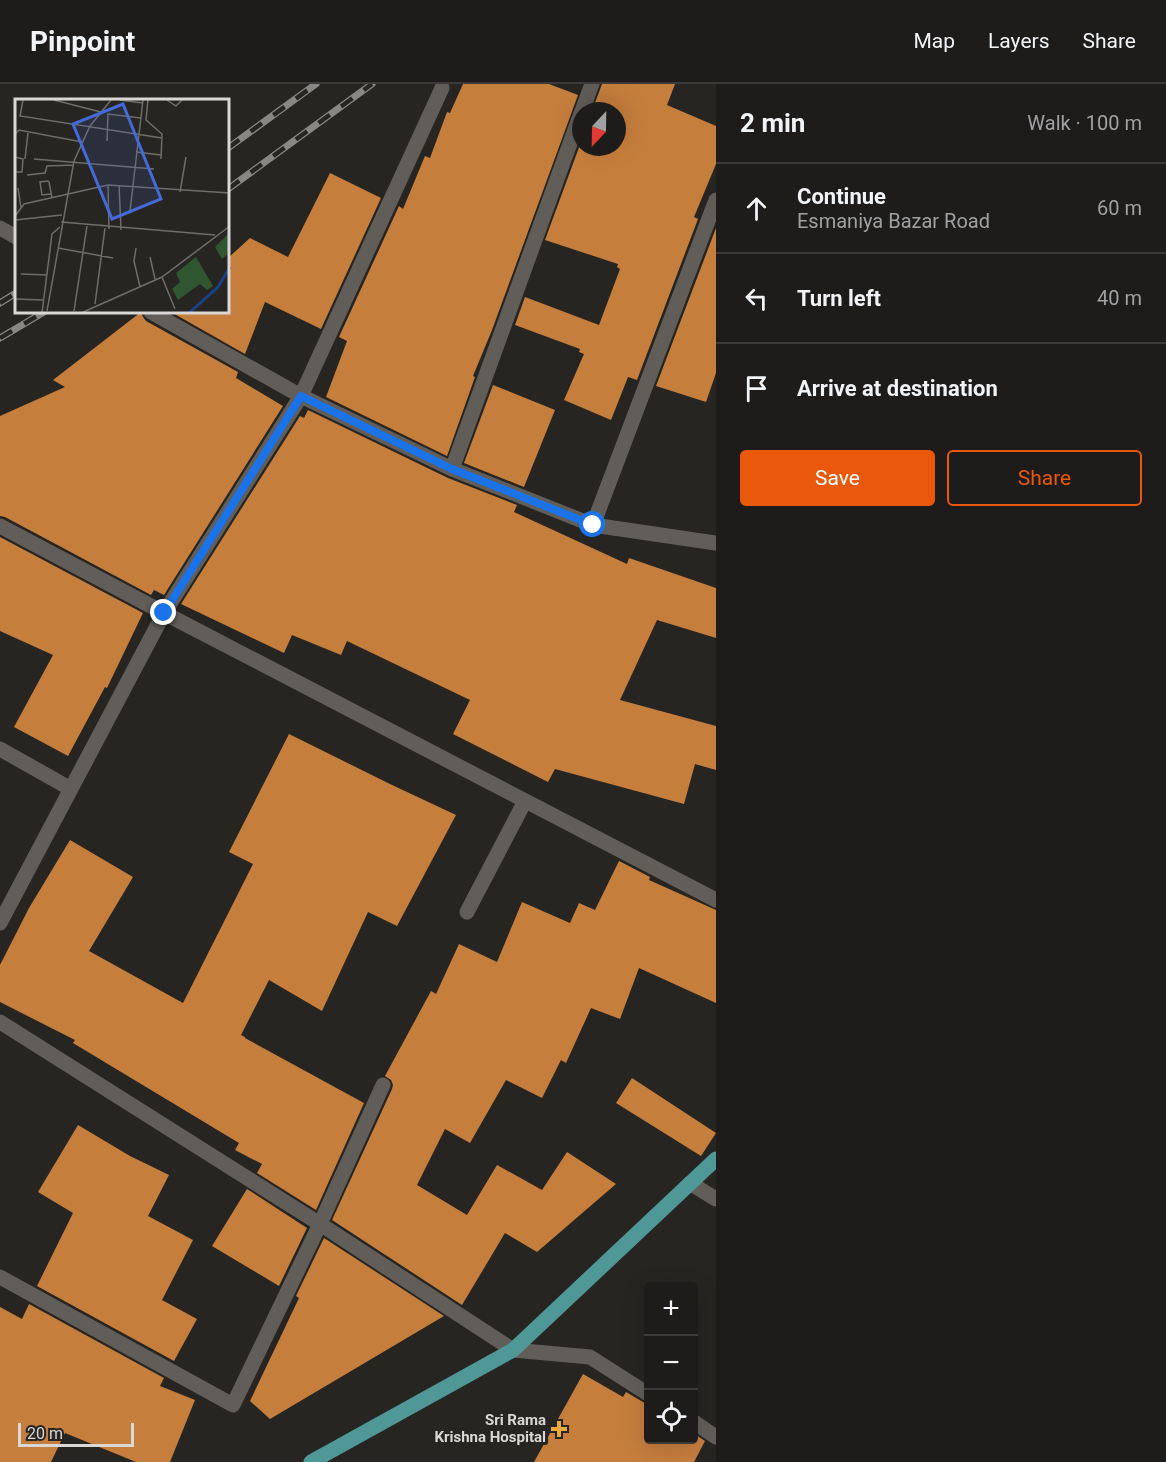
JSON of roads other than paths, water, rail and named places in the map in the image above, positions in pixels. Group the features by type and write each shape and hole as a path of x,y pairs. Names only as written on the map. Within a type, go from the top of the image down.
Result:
{"main road":[{"path":"311,1462 513,1350 716,1159"}],"street":[{"path":"585,102 592,84"},
{"path":"0,923 164,613 301,396 442,88"},
{"path":"452,469 572,137"},
{"path":"593,525 716,200"},
{"path":"0,228 15,236"},
{"path":"155,314 301,396 452,469 593,525 716,543"},
{"path":"0,526 716,900"},
{"path":"0,749 71,789"},
{"path":"467,912 525,801"},
{"path":"0,1022 320,1224 513,1350 590,1357 644,1391"},
{"path":"0,1277 233,1405 320,1224 383,1085"},
{"path":"690,1183 716,1199"},
{"path":"698,1425 716,1437"}],"railway":[{"path":"230,147 316,84"},
{"path":"230,188 372,84"},
{"path":"0,303 15,294"},
{"path":"0,338 41,314"}],"place":[{"name":"Sri Rama Krishna Hospital","path":"559,1429"}]}
